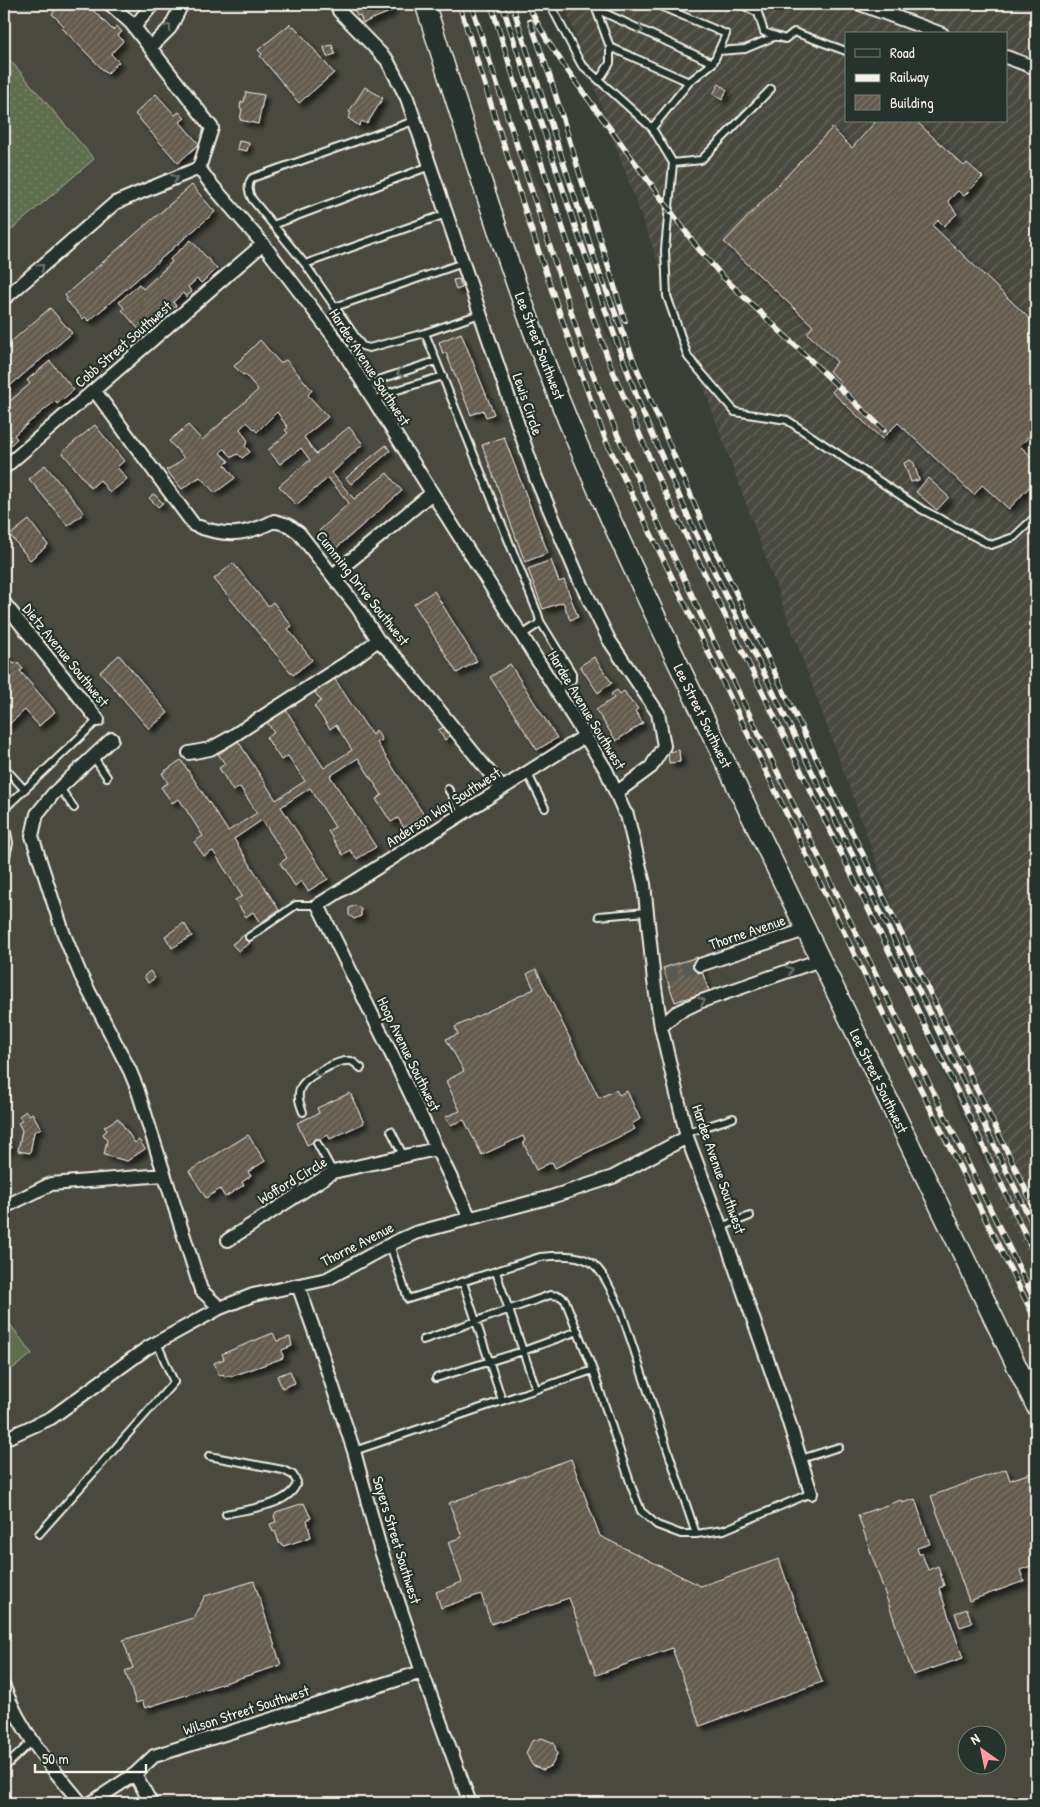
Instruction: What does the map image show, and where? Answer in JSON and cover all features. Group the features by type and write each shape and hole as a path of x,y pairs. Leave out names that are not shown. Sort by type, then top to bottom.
{"main road":[{"name":"Lee Street Southwest","path":"425,4 504,248 532,327 575,438 621,545 1036,1406"}],"street":[{"path":"4,299 115,203 199,168 212,128 134,27 110,4"},
{"path":"134,27 153,4"},
{"path":"150,48 170,28 182,4"},
{"path":"860,4 937,32"},
{"name":"Lewis Circle","path":"339,11 387,60 407,98 536,478 609,640 658,714 664,746 650,767 616,792"},
{"path":"1008,58 1036,68"},
{"name":"Hardee Avenue Southwest","path":"199,168 263,244 334,337 606,770 627,815 644,884 661,1027 687,1135 721,1227 811,1493"},
{"name":"Cobb Street Southwest","path":"4,468 263,244"},
{"name":"Cumming Drive Southwest","path":"94,390 194,525 210,532 226,534 244,533 261,528 274,521 288,525 299,532 357,607 378,640 400,662 502,788"},
{"path":"333,575 432,493"},
{"name":"Dietz Avenue Southwest","path":"4,603 98,720"},
{"path":"189,753 210,749 228,739 357,656 378,640"},
{"name":"Anderson Way Southwest","path":"318,905 585,736"},
{"path":"112,738 60,788 37,814 32,836 63,932 81,976 137,1088 201,1290 220,1308"},
{"name":"Hoop Avenue Southwest","path":"318,905 470,1218"},
{"name":"Thorne Avenue","path":"700,965 805,930"},
{"path":"661,1027 676,1013 699,1002 820,960"},
{"path":"654,980 666,976"},
{"name":"Thorne Avenue","path":"4,1439 51,1418 157,1343 220,1308 253,1295 327,1279 390,1245 415,1234 551,1197 613,1177 687,1135"},
{"name":"Wofford Circle","path":"228,1240 332,1172 436,1149"},
{"path":"4,1207 51,1184 164,1175"},
{"name":"Sayers Street Southwest","path":"298,1285 354,1451 380,1548 422,1672 470,1803"},
{"name":"Wilson Street Southwest","path":"91,1803 134,1774 154,1756 422,1672"},
{"path":"4,1687 14,1712 32,1742 81,1803"},
{"path":"134,1774 151,1803"}],"lane":[{"path":"550,4 582,64 652,128 673,163 665,250 667,296 688,357 735,412 787,420 921,509 990,544 1014,537 1036,516"},
{"path":"652,128 689,82 713,63 726,34 656,4"},
{"path":"741,4 758,13 764,32 785,40 794,32 845,51"},
{"path":"598,7 610,47 610,63 599,80"},
{"path":"598,7 713,63"},
{"path":"719,51 745,49 776,36"},
{"path":"610,47 689,82"},
{"path":"673,163 701,160 771,89"},
{"path":"414,121 252,178 248,183 249,192 252,199 305,264 362,346 369,348 425,333 480,314"},
{"path":"273,225 430,166"},
{"path":"305,264 446,214"},
{"path":"335,307 463,263"},
{"path":"425,333 540,621 572,673 572,680 556,691"},
{"path":"365,387 378,380 436,361"},
{"path":"374,401 391,392 443,376"},
{"path":"522,635 540,621"},
{"name":"Dietz Avenue Southwest","path":"4,808 98,720"},
{"path":"93,756 107,777"},
{"path":"4,767 24,789"},
{"path":"527,772 545,808"},
{"path":"60,788 74,808"},
{"path":"448,789 463,813"},
{"path":"4,817 9,843 4,865"},
{"path":"249,937 296,905 318,905"},
{"path":"599,916 647,912"},
{"path":"303,1112 298,1098 304,1080 330,1066 342,1062 352,1061 361,1068"},
{"path":"687,1135 733,1118"},
{"path":"390,1131 404,1157"},
{"path":"317,1143 332,1172"},
{"path":"721,1227 750,1216"},
{"path":"390,1245 408,1299 540,1257 560,1255 580,1257 594,1264 606,1280 620,1308 696,1534"},
{"path":"496,1272 536,1389"},
{"path":"463,1282 502,1400"},
{"path":"422,1340 550,1295 560,1296 565,1300 593,1370 641,1511 656,1525 681,1534 724,1530 811,1493"},
{"path":"436,1378 578,1332"},
{"path":"38,1534 174,1382 157,1343"},
{"path":"354,1451 593,1370"},
{"path":"801,1459 838,1447"},
{"path":"209,1456 283,1470 293,1476 296,1482 291,1494 280,1501 226,1514"},
{"path":"4,1768 32,1742"}],"shaded area":[{"path":"4,4 457,4 997,1193 1036,1273 1036,1803 4,1803"},
{"path":"564,4 1036,4 1036,1273 997,1193"}],"green space":[{"path":"4,53 94,159 4,236"},
{"path":"4,1316 32,1354 12,1369 4,1357"}],"building":[{"path":"87,4 113,30 117,26 122,32 118,35 123,41 111,54 119,62 107,74 62,28 64,26 52,14 58,5"},
{"path":"352,4 390,4 392,11 363,23 360,15 357,16"},
{"path":"290,24 294,26 334,73 299,103 260,56 262,54 258,50"},
{"path":"332,45 335,54 327,57 324,47"},
{"path":"719,84 727,90 722,100 713,94"},
{"path":"365,87 383,98 367,124 362,121 359,126 348,118 351,113 349,112"},
{"path":"246,92 264,95 258,124 240,120 241,102 244,102"},
{"path":"156,94 175,115 179,112 185,118 180,122 199,144 178,163 135,114"},
{"path":"875,122 917,122 964,166 967,163 983,177 964,196 958,191 948,201 957,214 944,226 938,220 933,226 1033,322 1036,319 1036,429 1020,446 1036,461 1036,480 1009,509 982,485 974,495 898,423 882,439 832,392 841,382 829,371 837,362 807,333 813,326 724,242 832,128 852,148"},
{"path":"239,141 249,143 247,151 237,149"},
{"path":"192,185 215,212 89,321 85,317 83,319 66,300 65,295"},
{"path":"191,240 217,269 201,283 197,279 188,287 192,292 186,297 183,293 173,302 176,306 170,311 166,307 157,315 159,317 142,333 122,310 124,308 119,302 139,284 143,289 172,262 170,259"},
{"path":"459,279 462,288 456,290 453,280"},
{"path":"50,308 72,333 4,391 4,348"},
{"path":"461,333 494,414 486,417 483,410 471,415 446,353 443,354 439,342"},
{"path":"260,340 280,363 286,360 312,390 308,395 328,417 304,437 316,454 349,427 363,444 332,473 354,499 387,473 402,491 334,550 319,531 349,503 328,478 296,505 279,486 310,460 301,448 280,464 268,450 288,433 285,430 288,428 277,412 257,432 247,422 240,429 248,441 245,446 250,452 242,458 238,454 232,457 224,449 220,453 229,461 225,465 235,478 215,493 200,477 182,489 166,470 184,458 169,441 188,425 202,440 258,390 245,374 243,375 234,366"},
{"path":"50,361 74,390 57,404 55,401 14,435 17,439 4,451 4,406 30,384 27,380"},
{"path":"95,425 124,461 117,467 127,479 110,493 100,480 91,488 62,452"},
{"path":"504,437 548,553 525,562 482,445"},
{"path":"386,445 390,451 351,484 346,478"},
{"path":"910,460 914,463 919,480 911,482 904,463"},
{"path":"45,465 84,513 68,526 29,479"},
{"path":"928,478 949,497 937,510 916,492"},
{"path":"154,494 163,503 158,507 149,498"},
{"path":"29,520 48,545 30,560 10,535"},
{"path":"551,560 559,582 564,580 578,617 570,620 563,602 543,609 528,569"},
{"path":"233,563 268,606 273,602 292,626 288,629 312,660 293,675 214,579"},
{"path":"434,591 477,661 457,673 414,604"},
{"path":"4,652 14,664 17,662 23,669 20,671 55,712 39,726 25,710 4,729"},
{"path":"119,655 168,713 149,729 100,672"},
{"path":"594,657 612,683 598,693 580,666"},
{"path":"510,664 557,738 537,750 490,677"},
{"path":"334,678 372,735 376,730 382,740 377,743 424,815 404,828 398,818 391,822 376,799 382,795 358,758 330,776 376,847 357,859 350,850 343,855 328,831 335,827 310,788 281,807 328,879 308,891 301,881 295,886 280,863 287,858 262,820 234,839 279,910 260,923 253,912 246,917 235,900 242,896 213,851 204,856 194,842 203,836 179,799 172,803 161,787 168,783 162,773 181,760 228,831 257,813 240,787 233,791 219,768 225,764 218,754 238,741 276,800 305,781 288,756 281,760 266,737 274,733 267,722 286,710 324,768 352,750 336,725 330,729 314,706 321,701 314,691"},
{"path":"617,690 620,694 624,691 633,702 638,709 635,711 643,723 616,741 596,710 614,698 611,694"},
{"path":"445,726 451,735 445,740 438,730"},
{"path":"679,750 680,762 669,763 668,752"},
{"path":"355,905 361,909 361,916 354,919 349,915 349,908"},
{"path":"184,923 192,936 172,948 165,936"},
{"path":"244,935 250,943 238,951 232,944"},
{"path":"697,957 709,991 675,1002 663,968"},
{"path":"536,969 599,1098 616,1090 619,1095 627,1091 640,1119 632,1124 635,1129 555,1168 552,1162 536,1170 523,1142 525,1141 523,1136 482,1155 464,1120 450,1125 445,1117 460,1111 446,1081 464,1071 446,1039 458,1034 455,1027 534,989 527,974"},
{"path":"150,971 155,978 148,983 144,976"},
{"path":"350,1093 364,1123 330,1139 328,1135 307,1145 297,1123 319,1113 317,1108"},
{"path":"26,1111 29,1115 32,1113 41,1128 34,1132 30,1153 18,1151 22,1130 18,1123 22,1121 19,1116"},
{"path":"118,1118 135,1143 139,1140 145,1149 127,1161 104,1155 107,1140 103,1134 107,1130 104,1127"},
{"path":"4,1134 12,1147 5,1151 4,1155"},
{"path":"248,1135 265,1161 248,1172 251,1176 242,1182 244,1185 225,1197 220,1189 206,1198 189,1171"},
{"path":"273,1333 277,1341 290,1337 292,1346 282,1350 283,1358 230,1377 229,1375 225,1377 223,1374 219,1375 214,1363 224,1359 222,1354"},
{"path":"290,1371 295,1383 282,1388 277,1376"},
{"path":"571,1459 600,1536 701,1586 779,1559 822,1682 700,1726 672,1648 596,1675 569,1598 491,1624 481,1594 441,1608 436,1592 462,1582 448,1542 462,1537 449,1503"},
{"path":"1006,1469 1010,1480 1031,1473 1036,1488 1036,1564 1020,1570 1024,1581 969,1601 931,1496"},
{"path":"915,1499 930,1544 917,1548 919,1554 922,1554 928,1570 938,1566 944,1586 939,1588 963,1658 913,1675 858,1515 901,1500 902,1503"},
{"path":"304,1503 311,1518 307,1520 311,1537 284,1546 279,1543 275,1531 273,1532 270,1524 276,1522 274,1516 276,1512"},
{"path":"254,1581 281,1665 145,1708 142,1701 136,1703 125,1671 133,1668 123,1640 193,1618 205,1596"},
{"path":"967,1609 972,1623 960,1627 955,1613"},
{"path":"542,1738 554,1743 557,1754 552,1765 543,1770 532,1765 526,1753 532,1741"}],"tunnel":[{"path":"666,976 700,965"}],"railway":[{"path":"459,4 548,279 607,443 883,1013 1036,1321"},
{"path":"471,4 585,355 618,436 701,615 1036,1303"},
{"path":"491,4 586,298 610,364 658,478 962,1101 1036,1257"},
{"path":"502,4 575,226 642,411 695,532 1036,1231"},
{"path":"512,4 598,269 635,364 706,531 1036,1211"},
{"path":"527,4 547,40 570,74 697,247 722,276 884,430"},
{"path":"530,21 550,77 625,321"}]}
